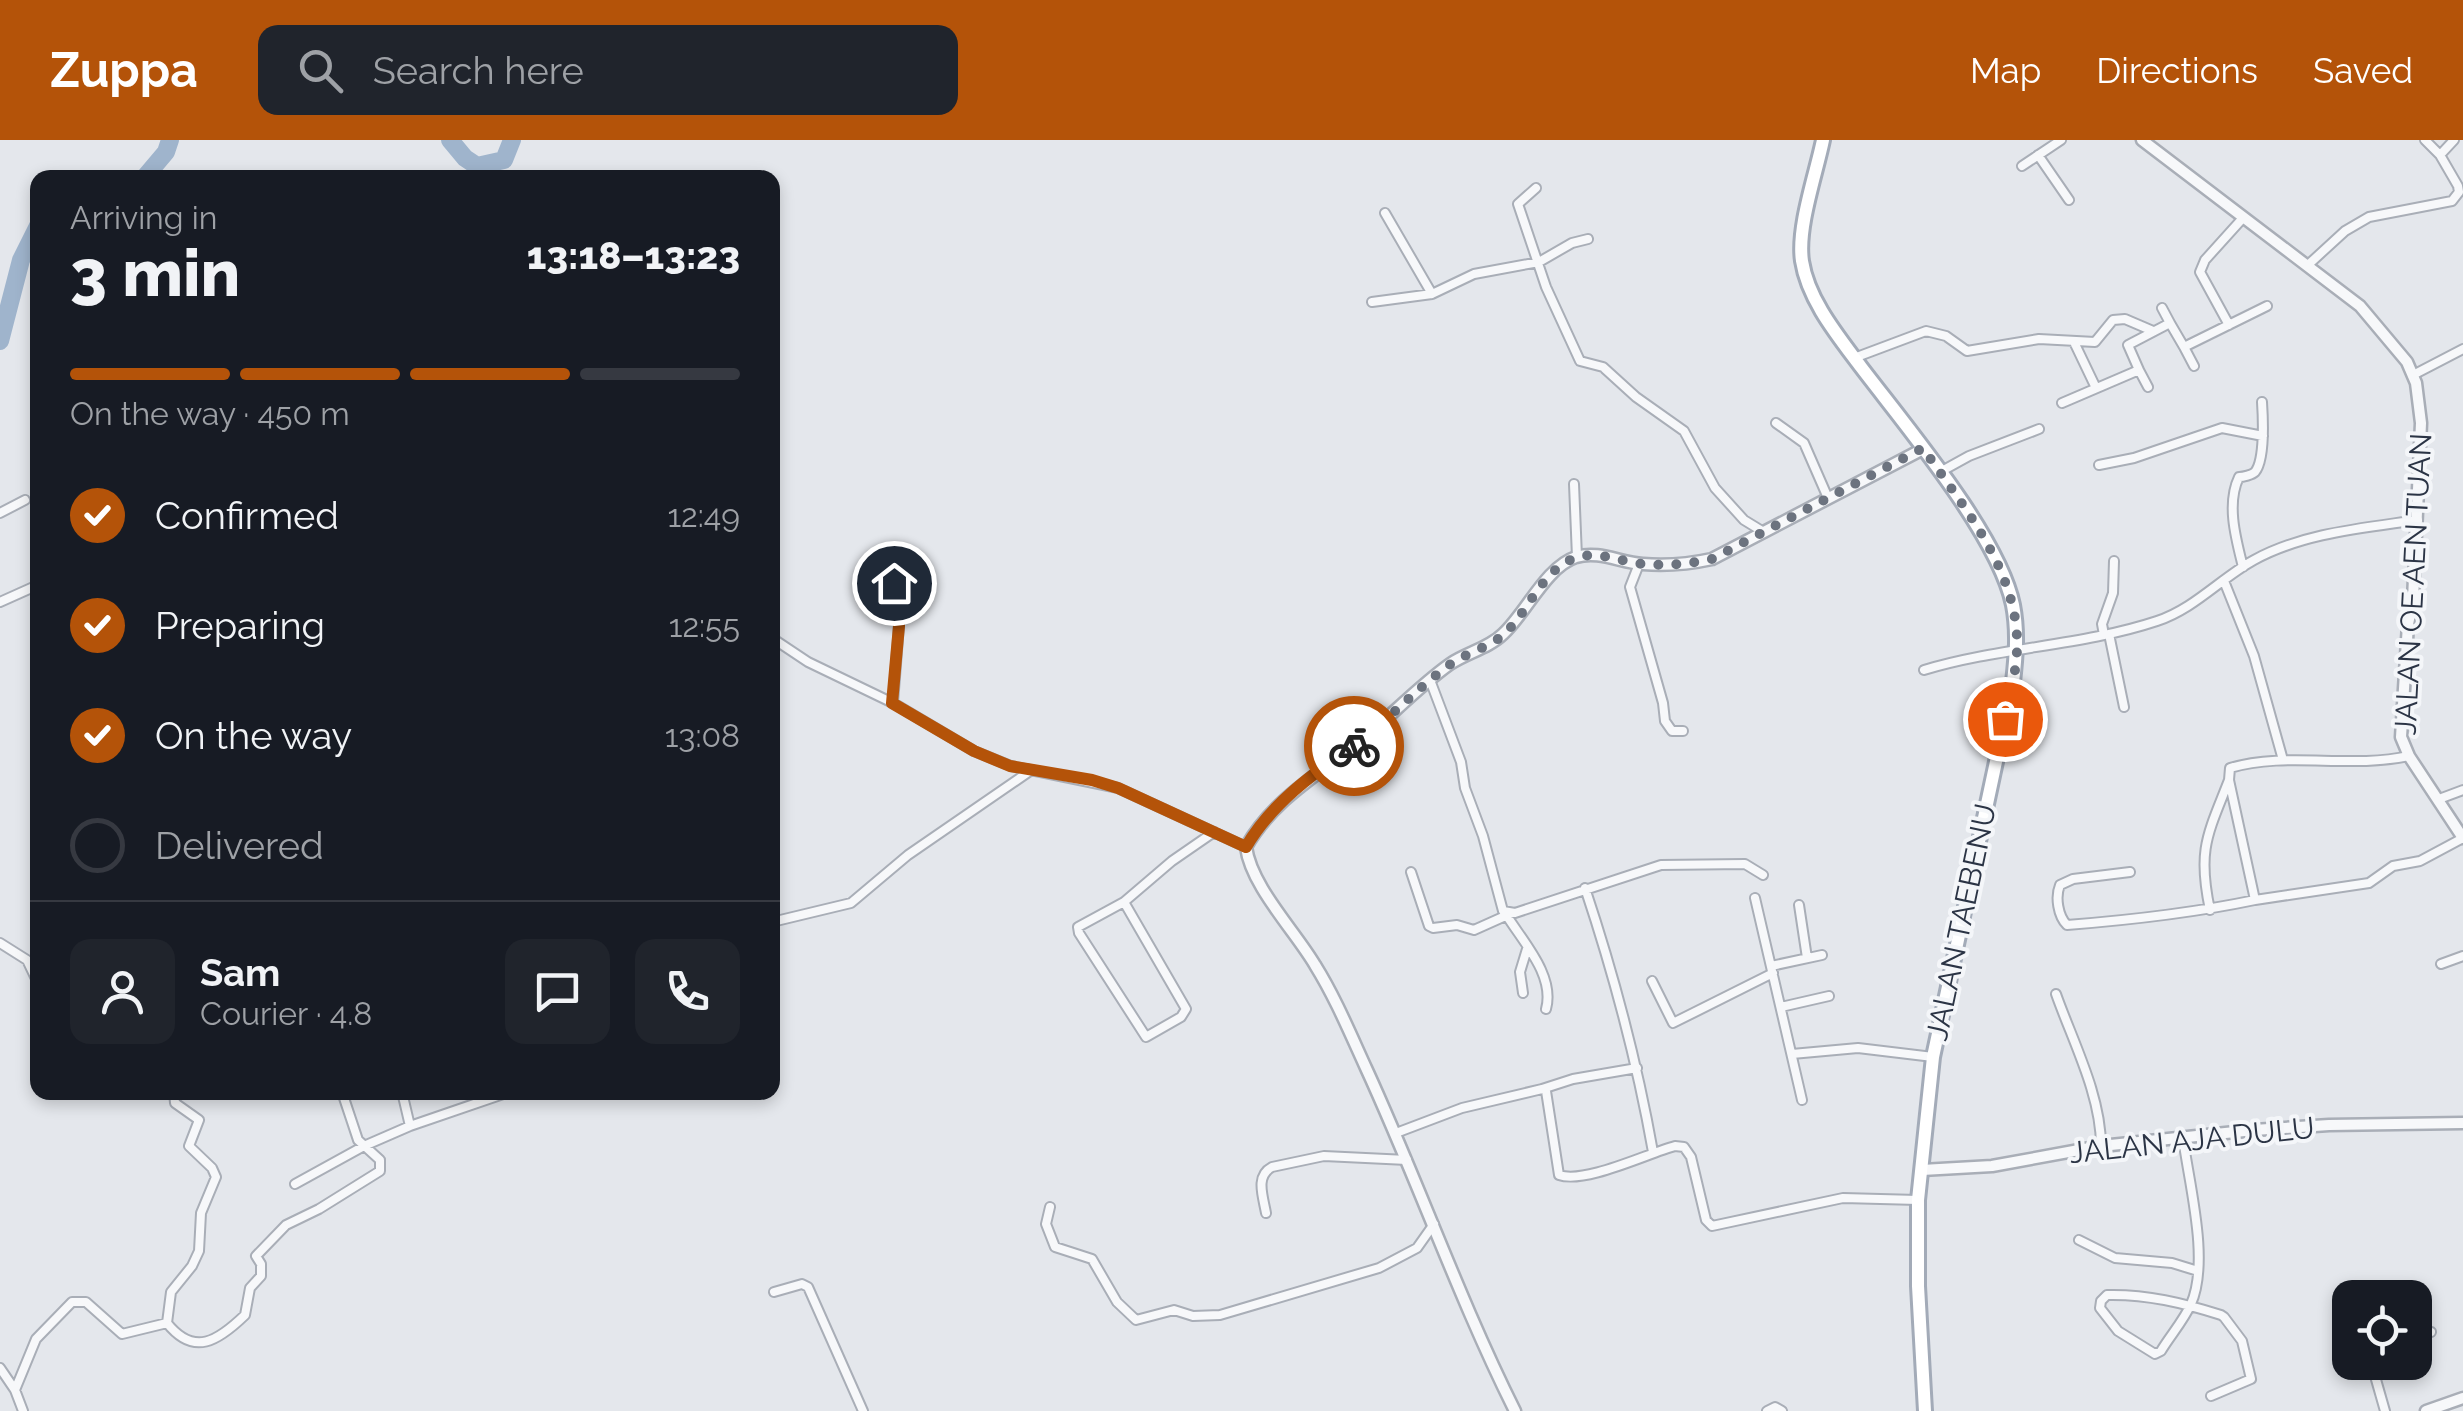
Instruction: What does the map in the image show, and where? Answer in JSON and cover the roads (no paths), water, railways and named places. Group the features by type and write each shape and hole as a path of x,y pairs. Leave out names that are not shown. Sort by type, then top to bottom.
{"main road":[{"name":"JALAN TAEBENU","path":"1823,140 1801,254 1816,299 1976,526 2009,590 2017,648 1933,1056 1918,1200 1918,1286 1926,1411"}],"street":[{"path":"2022,166 2061,140"},
{"name":"JALAN OE AEN TUAN","path":"2142,140 2360,306 2414,375 2421,423 2418,520 2401,738 2463,838"},
{"path":"2309,264 2345,230 2369,217 2452,201 2459,192 2458,186 2440,155 2425,140"},
{"path":"2440,155 2454,140"},
{"path":"2038,155 2069,200"},
{"path":"1536,188 1518,204 1546,287 1580,361 1603,366 1636,397 1684,431 1715,488 1744,520 1762,532"},
{"path":"1385,213 1432,294"},
{"path":"2228,325 2200,272 2205,260 2242,219"},
{"path":"1372,302 1432,294 1474,274 1539,262 1572,242 1588,239"},
{"path":"2184,347 2268,306"},
{"path":"2162,308 2194,366"},
{"path":"1854,358 1926,331 1946,336 1967,352 2039,339 2099,340 2113,320 2125,319 2153,331"},
{"path":"2148,387 2128,346 2170,323"},
{"path":"2074,342 2096,388"},
{"path":"2414,375 2463,349"},
{"path":"2062,403 2140,370"},
{"path":"2243,567 2234,531 2235,486 2239,478 2255,473 2263,436 2262,402"},
{"path":"1776,423 1804,444 1828,498"},
{"path":"1940,472 2039,428"},
{"path":"2099,465 2134,458 2222,428 2263,436"},
{"path":"1246,847 1267,818 1303,782 1358,743 1452,662 1502,636 1544,582 1577,557 1624,559 1639,564 1687,564 1712,559 1923,448"},
{"path":"1574,484 1577,557"},
{"path":"0,513 26,500"},
{"path":"1924,670 1966,657 2106,634 2164,619 2270,553 2348,529 2418,520"},
{"path":"2114,561 2113,593 2102,624 2124,708"},
{"path":"890,562 899,626 892,703"},
{"path":"1639,564 1630,587 1665,721 1672,731 1684,730"},
{"path":"2224,581 2254,656 2283,760"},
{"path":"0,602 30,588"},
{"path":"780,643 824,671 892,703 974,751 1030,771 1104,784 1246,847 1258,880 1317,967 1396,1132 1478,1338 1514,1411"},
{"path":"1430,680 1461,762 1500,905 1510,915 1548,986 1546,1009"},
{"path":"2255,900 2230,780 2229,772 2235,766 2283,760 2346,764 2409,756"},
{"path":"780,921 828,912 850,903 908,855 1030,771"},
{"path":"2210,910 2203,883 2206,840 2213,814 2230,780"},
{"path":"2439,799 2463,790"},
{"path":"1124,902 1186,1009 1181,1016 1146,1036 1078,930 1084,922 1124,902 1214,832"},
{"path":"2130,872 2073,879 2060,885 2057,892 2063,920 2067,924 2101,922 2210,910 2370,883 2394,866 2420,862 2463,838"},
{"path":"1411,872 1429,926 1457,925 1474,930 1649,867 1674,863 1745,864 1763,875"},
{"path":"1586,888 1610,961 1653,1152"},
{"path":"1755,898 1802,1100"},
{"path":"1799,905 1807,958"},
{"path":"0,943 27,960 30,966"},
{"path":"1523,994 1520,972 1527,949"},
{"path":"1652,980 1674,1023 1772,970 1822,955"},
{"path":"2441,964 2463,956"},
{"path":"2056,994 2091,1092 2101,1146"},
{"path":"1780,1007 1829,996"},
{"path":"1792,1054 1858,1048 1933,1056"},
{"path":"1396,1132 1462,1108 1573,1079 1636,1068"},
{"path":"1542,1089 1550,1104 1559,1175 1570,1178 1592,1173 1680,1146 1688,1150 1706,1220 1712,1226 1843,1198 1918,1200"},
{"path":"176,1100 178,1106 200,1120 189,1146 216,1177 200,1213 199,1251 171,1292 167,1323 180,1339 202,1342 221,1335 242,1318 250,1288 260,1276 256,1256 271,1238 286,1225 320,1209 380,1171 380,1160 354,1132 344,1100"},
{"path":"404,1100 410,1126"},
{"path":"294,1184 364,1146 486,1100"},
{"name":"JALAN AJA DULU","path":"1922,1170 1992,1166 2101,1146 2329,1125 2463,1123"},
{"path":"2184,1138 2198,1271 2190,1305 2161,1351 2155,1354 2118,1332 2100,1308 2107,1295 2168,1299 2190,1305 2221,1315 2232,1324 2249,1363 2250,1379 2211,1396"},
{"path":"1266,1213 1261,1180 1272,1167 1324,1156 1407,1160"},
{"path":"1050,1207 1046,1224 1055,1247 1092,1260 1117,1302 1136,1320 1174,1310 1193,1316 1220,1314 1379,1268 1409,1254 1434,1224"},
{"path":"2079,1240 2116,1258 2172,1263 2198,1271"},
{"path":"774,1292 802,1284 808,1287 863,1411"},
{"path":"15,1390 36,1339 72,1302 86,1302 122,1334 167,1323"},
{"path":"0,1368 23,1411"},
{"path":"2376,1380 2384,1411"},
{"path":"2426,1411 2463,1398"},
{"path":"1767,1411 1775,1406 1782,1411"}],"waterway":[{"path":"151,170 166,152 170,140"},
{"path":"450,140 477,166 504,160 512,140"},
{"path":"0,341 21,260 30,242"}]}
